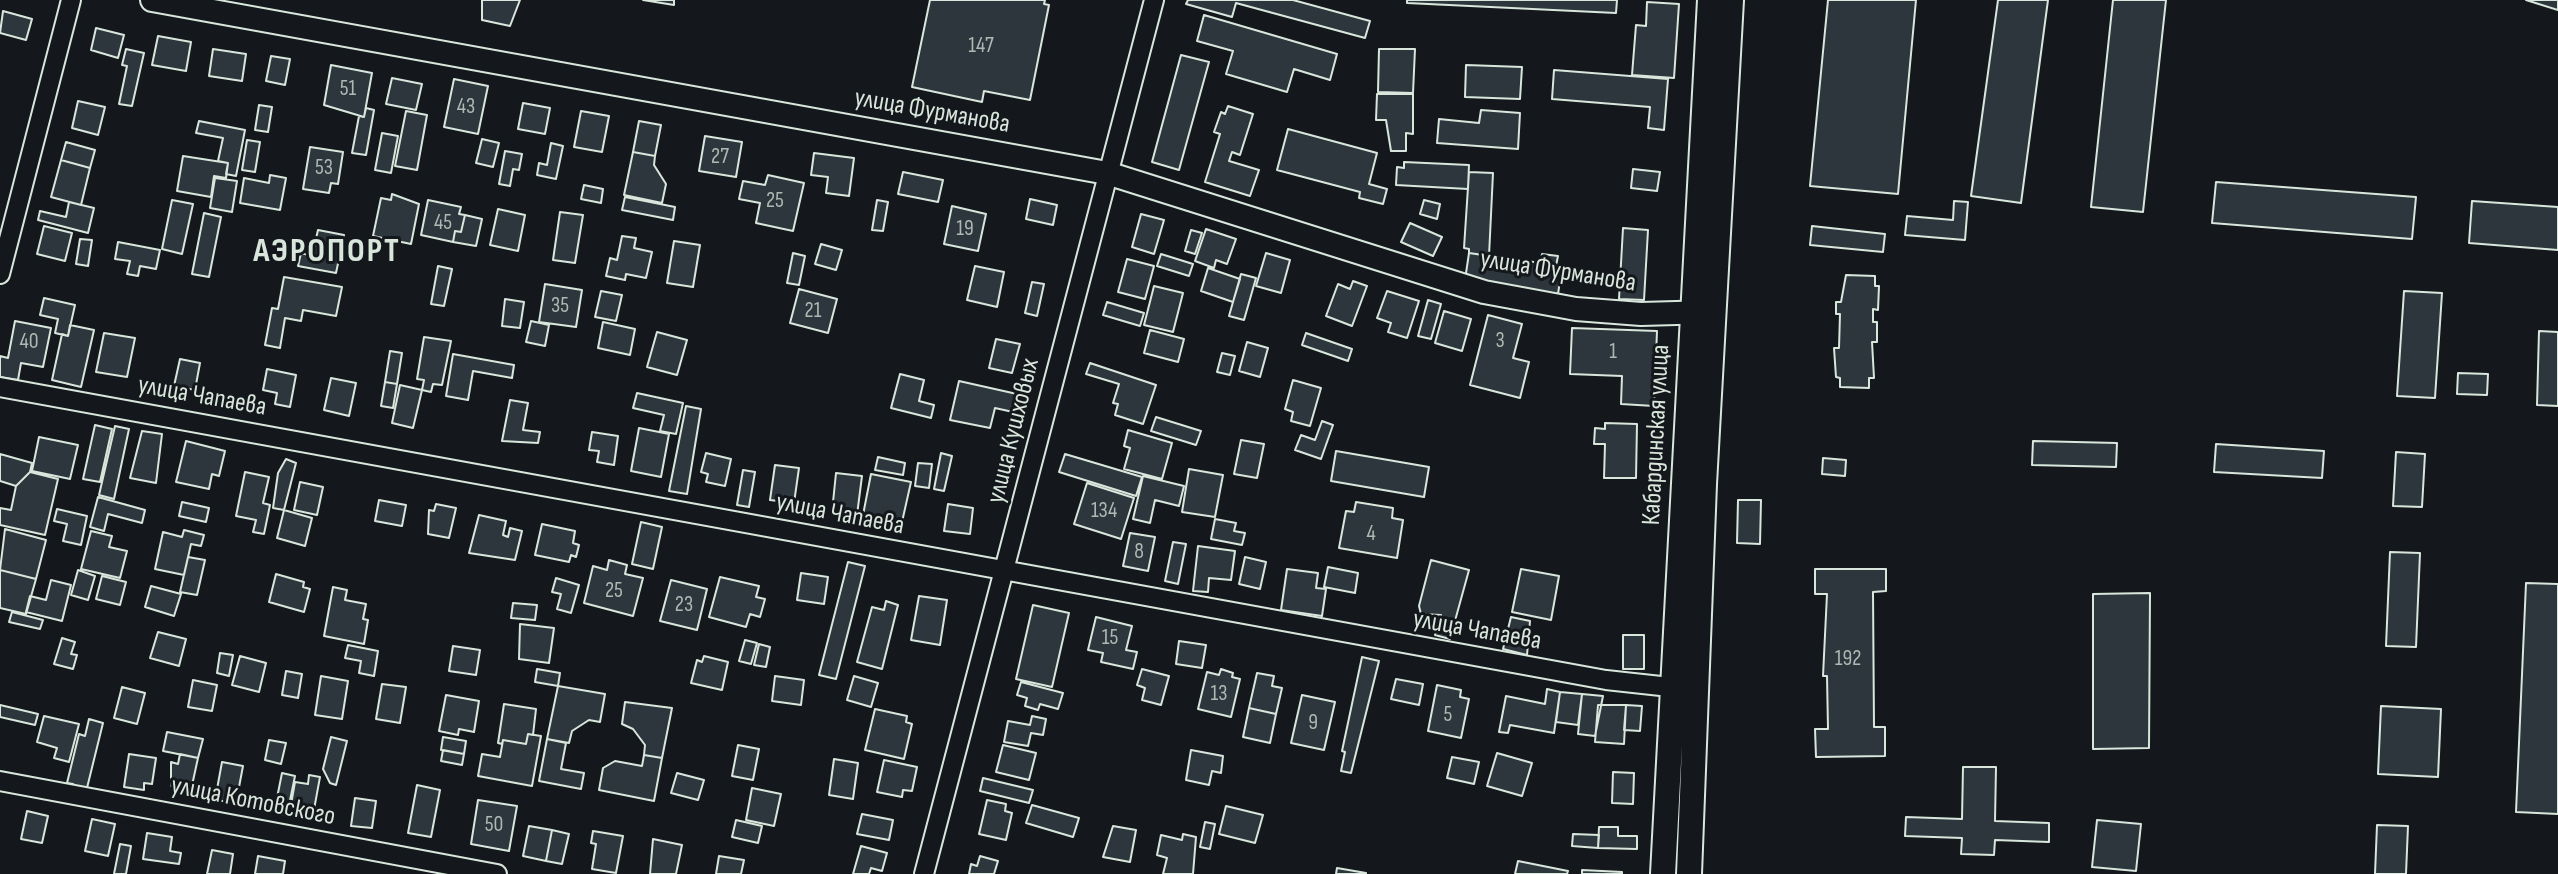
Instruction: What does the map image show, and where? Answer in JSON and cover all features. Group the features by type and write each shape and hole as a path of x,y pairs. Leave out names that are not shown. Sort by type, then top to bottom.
{"main road":[{"name":"Кабардинская улица","path":"1689,874 1710,0"},
{"name":"Кабардинская улица","path":"1663,874 1670,687 1731,0"}],"street":[{"path":"0,274 71,0"},
{"name":"улица Фурманова","path":"152,0 1107,173 1484,292 1576,309 1641,314 1702,312"},
{"name":"улица Кушховых","path":"924,874 1154,0"},
{"name":"улица Чапаева","path":"0,387 1004,573 1606,680 1670,687"},
{"name":"улица Котовского","path":"0,781 497,874"}],"building":[{"path":"482,0 520,0 510,26 482,20"},
{"path":"643,0 674,0 674,5"},
{"path":"930,0 1045,0 1044,4 1049,5 1030,100 984,91 982,102 912,87"},
{"path":"1188,0 1293,0 1370,21 1365,38 1236,3 1232,17 1186,4"},
{"path":"1407,0 1617,0 1616,13 1407,3"},
{"path":"1828,0 1916,0 1898,194 1810,186"},
{"path":"1998,0 2048,0 2021,203 1971,196"},
{"path":"2113,0 2166,0 2143,212 2091,207"},
{"path":"2526,0 2558,0 2558,10"},
{"path":"1647,2 1679,4 1674,78 1632,75 1636,25 1646,26"},
{"path":"3,11 32,19 26,40 0,33"},
{"path":"1204,15 1337,54 1330,80 1294,69 1287,92 1226,74 1233,51 1197,41"},
{"path":"96,28 124,35 118,58 91,50"},
{"path":"158,36 191,42 186,71 152,65"},
{"path":"126,49 144,53 132,106 119,104 127,66 122,65"},
{"path":"213,49 246,54 242,81 209,76"},
{"path":"1379,49 1415,49 1413,93 1378,92"},
{"path":"1181,55 1209,62 1179,170 1152,162"},
{"path":"271,56 290,59 285,85 266,81"},
{"path":"331,65 372,73 364,117 324,105"},
{"path":"1466,65 1522,67 1520,99 1465,97"},
{"path":"1554,70 1668,79 1664,130 1648,128 1650,107 1552,99"},
{"path":"392,78 422,84 416,110 386,104"},
{"path":"454,79 488,86 478,134 444,127"},
{"path":"1377,94 1413,94 1413,134 1406,133 1406,151 1391,151 1386,120 1376,120"},
{"path":"78,101 105,107 98,135 72,128"},
{"path":"523,103 550,108 545,134 518,129"},
{"path":"259,105 272,107 268,132 255,130"},
{"path":"1228,106 1253,114 1240,155 1232,152 1229,161 1259,170 1250,196 1205,182 1220,134 1214,132 1221,112 1225,114"},
{"path":"366,108 374,110 366,155 352,153 359,116 364,117"},
{"path":"1481,110 1520,113 1518,149 1437,143 1439,119 1479,123"},
{"path":"406,111 427,115 417,170 395,166"},
{"path":"581,111 609,116 602,152 574,147"},
{"path":"199,121 245,130 236,176 226,174 228,163 218,161 223,138 196,133"},
{"path":"639,121 661,125 655,156 633,152"},
{"path":"1288,129 1377,153 1369,184 1387,189 1383,204 1359,198 1360,192 1277,170"},
{"path":"382,133 398,136 391,173 375,170"},
{"path":"705,136 742,142 736,177 699,171"},
{"path":"482,139 499,143 493,167 476,163"},
{"path":"247,140 260,142 255,172 242,170"},
{"path":"66,142 95,150 90,168 61,160"},
{"path":"551,143 563,146 556,179 537,175 539,163 547,165"},
{"path":"310,147 343,152 338,184 331,183 329,193 303,189"},
{"path":"505,151 522,154 519,170 513,169 510,186 499,184"},
{"path":"633,152 655,156 654,165 666,184 662,203 624,195"},
{"path":"814,153 854,158 849,196 826,193 828,177 811,175"},
{"path":"183,156 228,163 226,178 214,176 211,197 177,191"},
{"path":"61,160 90,168 81,205 51,197"},
{"path":"1404,162 1469,165 1468,189 1396,185 1397,167 1404,168"},
{"path":"1633,169 1660,172 1657,191 1631,188"},
{"path":"903,172 943,180 938,202 898,194"},
{"path":"1469,172 1493,173 1489,256 1469,253 1469,249 1464,248"},
{"path":"270,175 286,178 280,210 240,203 244,178 269,183"},
{"path":"768,175 804,183 793,231 756,223 760,203 739,199 743,181 765,185"},
{"path":"215,178 237,181 232,212 210,208"},
{"path":"2216,182 2416,197 2412,239 2212,223"},
{"path":"584,185 603,189 601,203 581,199"},
{"path":"392,194 419,204 411,244 373,236 381,198 391,200"},
{"path":"625,197 675,207 673,220 622,210"},
{"path":"1030,199 1057,205 1053,225 1026,219"},
{"path":"172,200 193,204 182,254 162,249"},
{"path":"428,200 461,207 459,214 465,215 461,232 455,231 453,242 421,235"},
{"path":"877,200 888,202 883,231 872,230"},
{"path":"1424,200 1440,204 1437,219 1420,214"},
{"path":"1954,201 1968,202 1965,240 1905,235 1907,216 1953,220"},
{"path":"2472,201 2558,207 2558,250 2469,243"},
{"path":"69,202 94,208 88,233 38,220 40,211 66,217"},
{"path":"952,206 986,214 978,251 944,244"},
{"path":"498,209 525,215 518,251 490,245"},
{"path":"560,212 583,215 575,263 553,260"},
{"path":"204,213 221,217 209,277 192,274"},
{"path":"1141,214 1164,220 1154,254 1132,247"},
{"path":"465,215 482,219 476,246 453,242 455,231 461,232"},
{"path":"1410,223 1442,237 1433,256 1401,242"},
{"path":"44,226 72,233 65,261 37,254"},
{"path":"1812,226 1885,234 1883,252 1810,245"},
{"path":"1623,228 1648,230 1644,300 1619,299"},
{"path":"1206,229 1236,239 1227,264 1216,260 1214,268 1195,261"},
{"path":"318,230 344,235 336,273 298,266 301,253 312,256"},
{"path":"1191,230 1202,233 1195,254 1185,251"},
{"path":"622,236 636,238 634,248 652,252 646,278 626,274 625,280 606,276 610,258 617,260"},
{"path":"80,239 92,240 88,266 76,264"},
{"path":"674,241 700,245 693,287 667,283"},
{"path":"118,242 160,250 156,269 140,266 138,276 127,274 130,261 115,259"},
{"path":"821,244 842,250 836,270 815,264"},
{"path":"793,253 805,256 799,285 787,283"},
{"path":"1266,253 1290,260 1281,293 1256,286"},
{"path":"1469,253 1541,263 1542,254 1558,256 1556,266 1562,267 1558,294 1465,280"},
{"path":"1161,254 1193,264 1189,276 1157,266"},
{"path":"1127,259 1154,266 1145,299 1118,292"},
{"path":"438,266 452,269 444,306 431,304"},
{"path":"975,266 1004,272 997,307 967,300"},
{"path":"1208,268 1240,279 1233,302 1201,291"},
{"path":"1241,274 1256,278 1244,320 1229,316"},
{"path":"1846,275 1875,276 1875,286 1879,286 1878,310 1873,309 1873,322 1877,322 1877,342 1872,342 1874,378 1869,378 1869,388 1840,387 1840,378 1836,377 1834,348 1839,348 1840,314 1836,314 1836,302 1841,302"},
{"path":"284,277 342,287 336,316 303,310 301,321 285,318 280,348 265,345 272,308 278,309"},
{"path":"1353,281 1367,286 1352,326 1326,316 1338,284 1350,289"},
{"path":"1032,282 1044,284 1037,316 1025,313"},
{"path":"545,284 582,290 576,327 539,322"},
{"path":"1154,286 1183,293 1173,332 1144,325"},
{"path":"799,289 837,299 828,333 790,323"},
{"path":"601,291 622,295 616,321 595,317"},
{"path":"1387,291 1419,301 1407,338 1388,332 1391,323 1377,318"},
{"path":"2404,291 2442,293 2435,398 2397,396"},
{"path":"44,298 75,305 68,336 55,333 58,319 40,315"},
{"path":"505,299 524,302 520,328 502,326"},
{"path":"1428,300 1441,304 1431,339 1418,336"},
{"path":"1107,302 1144,313 1140,326 1103,315"},
{"path":"1444,311 1471,319 1462,351 1435,343"},
{"path":"1488,315 1522,324 1513,358 1529,362 1520,398 1470,385"},
{"path":"15,321 51,328 43,367 21,363 18,380 0,377 0,356 8,358"},
{"path":"531,321 549,325 545,346 526,342"},
{"path":"603,322 635,329 630,355 598,348"},
{"path":"70,325 94,330 81,387 52,380 62,334 68,336"},
{"path":"1572,328 1657,331 1654,406 1621,404 1622,376 1570,374"},
{"path":"1150,330 1184,339 1178,362 1144,353"},
{"path":"2539,331 2558,332 2558,406 2537,405"},
{"path":"657,332 687,340 677,375 647,367"},
{"path":"104,333 135,338 127,377 96,372"},
{"path":"1306,333 1352,349 1348,361 1302,345"},
{"path":"424,337 451,341 442,385 433,384 431,392 422,390 424,380 417,379"},
{"path":"996,339 1020,344 1012,373 989,368"},
{"path":"1247,342 1268,348 1260,377 1239,371"},
{"path":"390,351 402,353 397,384 385,382"},
{"path":"1222,353 1235,356 1230,375 1217,372"},
{"path":"453,354 514,365 512,378 473,371 468,400 446,396"},
{"path":"180,359 200,363 195,390 174,386"},
{"path":"1090,363 1156,385 1143,424 1115,415 1118,404 1113,403 1119,384 1086,374"},
{"path":"267,369 296,375 290,407 275,404 277,393 263,390"},
{"path":"2458,373 2488,374 2487,395 2457,394"},
{"path":"900,374 924,380 919,401 934,405 931,418 891,408"},
{"path":"331,378 356,383 349,416 324,410"},
{"path":"1293,380 1321,388 1310,426 1291,421 1293,412 1285,409"},
{"path":"959,381 1017,394 1013,412 995,408 990,428 950,420"},
{"path":"385,382 397,384 393,408 381,406"},
{"path":"400,385 422,390 413,428 392,423"},
{"path":"637,393 683,403 676,434 660,431 664,415 633,408"},
{"path":"510,400 528,403 523,430 540,432 538,443 502,441"},
{"path":"686,406 701,409 687,494 669,491"},
{"path":"1156,417 1201,431 1196,445 1151,431"},
{"path":"1322,421 1333,425 1321,459 1295,450 1301,435 1315,440"},
{"path":"1605,423 1637,424 1636,478 1604,478 1605,444 1594,444 1595,428 1605,429"},
{"path":"95,425 112,429 100,482 83,479"},
{"path":"115,426 129,429 114,499 99,495"},
{"path":"639,428 669,434 661,477 631,471"},
{"path":"1128,430 1172,443 1162,479 1124,469 1130,448 1124,446"},
{"path":"142,431 162,434 156,483 130,478"},
{"path":"592,432 618,436 614,465 597,462 599,451 589,450"},
{"path":"39,437 78,445 70,479 32,471"},
{"path":"1241,440 1264,444 1257,478 1234,474"},
{"path":"186,441 225,451 219,476 212,474 209,489 176,482"},
{"path":"2033,441 2117,443 2116,467 2032,465"},
{"path":"2216,444 2324,451 2322,478 2214,472"},
{"path":"1336,451 1429,467 1424,497 1331,481"},
{"path":"2396,452 2425,454 2422,507 2393,506"},
{"path":"706,453 731,459 725,486 706,482 708,474 701,472"},
{"path":"941,453 952,456 944,491 934,489"},
{"path":"0,454 32,463 30,472 16,486 0,481"},
{"path":"1065,454 1142,477 1136,496 1059,472"},
{"path":"878,457 905,463 903,475 875,470"},
{"path":"1823,458 1846,460 1845,476 1822,474"},
{"path":"286,459 296,463 284,510 273,508 278,473"},
{"path":"918,463 932,464 929,488 915,486"},
{"path":"775,465 799,468 794,503 770,500"},
{"path":"1189,469 1223,475 1215,517 1182,512"},
{"path":"743,470 755,472 749,507 737,505"},
{"path":"30,472 58,479 45,535 0,525 0,508 11,510 16,486"},
{"path":"245,472 269,477 263,503 270,505 264,534 253,532 256,520 236,516"},
{"path":"836,473 862,476 857,515 832,512"},
{"path":"871,474 911,482 902,522 863,515"},
{"path":"1143,476 1184,486 1179,506 1155,500 1150,523 1133,519"},
{"path":"300,482 323,487 317,515 294,510"},
{"path":"1087,483 1134,498 1121,539 1074,524"},
{"path":"98,497 145,510 142,523 108,514 104,531 90,527"},
{"path":"379,500 406,505 402,526 375,521"},
{"path":"1738,500 1761,500 1760,544 1737,543"},
{"path":"182,502 209,508 206,522 179,516"},
{"path":"1356,502 1393,508 1392,518 1403,520 1397,558 1339,548 1346,511 1354,512"},
{"path":"436,504 456,508 449,538 428,534 429,510 434,511"},
{"path":"948,504 973,508 970,534 944,531"},
{"path":"57,509 87,516 81,545 63,541 67,524 54,521"},
{"path":"284,510 312,518 305,546 277,538"},
{"path":"479,515 506,521 503,535 508,537 510,528 522,531 515,560 469,553"},
{"path":"1215,519 1236,523 1234,531 1245,533 1242,545 1211,539"},
{"path":"641,522 662,527 653,569 632,564"},
{"path":"542,524 575,531 573,543 579,545 576,557 571,555 569,562 535,555"},
{"path":"5,529 46,540 36,579 0,570"},
{"path":"184,530 204,535 201,546 191,544 184,575 155,569 163,532 182,537"},
{"path":"91,531 112,536 109,547 127,551 120,578 81,569"},
{"path":"1130,533 1155,537 1148,571 1123,566"},
{"path":"1173,542 1186,544 1178,584 1165,581"},
{"path":"1198,546 1235,551 1231,580 1209,578 1208,592 1193,591"},
{"path":"2390,552 2420,553 2416,647 2386,646"},
{"path":"188,557 205,560 197,595 180,592"},
{"path":"1245,557 1266,562 1260,589 1239,584"},
{"path":"609,560 627,565 625,574 643,578 633,616 584,603 593,566 607,570"},
{"path":"1431,560 1469,570 1450,639 1435,635 1441,615 1421,614 1419,606"},
{"path":"848,562 865,566 836,679 819,675"},
{"path":"1328,567 1358,573 1355,593 1324,587"},
{"path":"1287,569 1318,573 1316,588 1326,589 1322,616 1281,610"},
{"path":"1521,569 1559,576 1551,620 1512,612"},
{"path":"1815,569 1886,569 1886,591 1873,592 1874,727 1885,727 1885,756 1816,757 1815,729 1828,729 1827,676 1823,676 1827,594 1815,594"},
{"path":"0,570 36,579 26,614 0,608"},
{"path":"78,570 95,576 88,600 71,595"},
{"path":"801,573 828,577 824,604 797,600"},
{"path":"276,574 304,582 303,587 310,589 304,612 269,602"},
{"path":"102,576 126,582 120,605 96,599"},
{"path":"720,577 759,586 756,597 765,599 760,617 750,614 746,627 709,617"},
{"path":"556,578 579,585 571,613 557,609 561,594 552,592"},
{"path":"51,580 71,585 62,621 26,612 30,596 46,600"},
{"path":"671,580 707,589 697,630 660,621"},
{"path":"2526,583 2558,584 2558,814 2516,812"},
{"path":"151,586 181,594 174,616 145,607"},
{"path":"333,587 347,590 345,600 366,604 363,619 368,620 364,644 324,636"},
{"path":"2150,593 2149,748 2093,749 2093,594"},
{"path":"919,596 947,600 940,645 911,640"},
{"path":"886,601 898,605 882,669 857,662 872,607 884,610"},
{"path":"513,603 537,605 535,620 511,618"},
{"path":"1033,605 1069,613 1052,687 1016,679"},
{"path":"12,612 43,620 40,629 9,622"},
{"path":"1096,617 1132,626 1126,650 1137,652 1133,669 1101,662 1103,653 1088,650"},
{"path":"1511,617 1530,621 1527,655 1503,649"},
{"path":"520,624 554,628 549,663 519,659"},
{"path":"158,632 186,639 179,666 150,658"},
{"path":"1623,635 1644,635 1644,669 1623,669"},
{"path":"62,638 75,642 71,654 77,655 73,669 54,664"},
{"path":"745,640 757,643 751,664 739,661"},
{"path":"1179,641 1206,645 1202,668 1176,664"},
{"path":"759,644 770,647 766,667 754,665"},
{"path":"348,645 378,651 374,676 359,673 361,661 345,658"},
{"path":"453,646 480,650 476,675 449,671"},
{"path":"220,653 233,655 229,676 217,673"},
{"path":"240,656 266,663 259,692 232,685"},
{"path":"704,656 728,662 722,690 691,683 697,660 702,662"},
{"path":"1362,657 1379,661 1351,773 1341,771 1345,752 1342,751"},
{"path":"537,669 560,673 558,686 535,682"},
{"path":"1142,669 1169,676 1161,705 1142,700 1145,688 1137,685"},
{"path":"1221,669 1240,679 1231,717 1198,709 1207,672 1219,675"},
{"path":"286,671 302,674 298,698 282,695"},
{"path":"1257,673 1274,676 1272,686 1282,688 1276,714 1249,708"},
{"path":"321,676 348,681 342,719 315,715"},
{"path":"775,676 804,680 801,705 772,701"},
{"path":"854,676 878,683 871,707 847,700"},
{"path":"1396,679 1423,684 1419,705 1391,699"},
{"path":"193,680 217,685 212,711 188,707"},
{"path":"1021,682 1063,693 1058,709 1040,704 1038,710 1025,706 1027,698 1017,695"},
{"path":"382,684 406,687 400,723 376,719"},
{"path":"1437,685 1461,690 1460,697 1469,699 1461,738 1428,731"},
{"path":"558,686 605,694 600,722 589,720 572,731 569,743 547,739"},
{"path":"122,687 145,693 137,724 114,718"},
{"path":"1547,689 1560,692 1554,733 1510,725 1508,733 1499,732 1506,696 1545,704"},
{"path":"1560,692 1582,694 1578,725 1556,722"},
{"path":"1582,694 1603,696 1595,736 1578,734"},
{"path":"446,695 479,701 474,732 459,729 458,735 439,731"},
{"path":"1302,695 1335,702 1324,750 1291,743"},
{"path":"625,702 672,708 662,758 644,755 645,745 633,729 622,724"},
{"path":"504,704 536,709 533,735 528,734 526,744 503,740 502,744 498,743"},
{"path":"0,705 38,714 35,725 0,717"},
{"path":"1598,705 1626,705 1624,744 1595,742"},
{"path":"1626,705 1642,706 1640,731 1624,730"},
{"path":"2381,706 2441,709 2438,777 2378,774"},
{"path":"1249,708 1276,714 1270,743 1243,737"},
{"path":"875,709 907,716 906,722 912,724 904,759 865,750"},
{"path":"44,716 79,724 69,762 54,758 57,748 37,742"},
{"path":"1032,716 1046,719 1043,735 1031,733 1028,746 1004,742 1008,721 1030,725"},
{"path":"89,719 103,723 86,792 67,783 79,734 85,736"},
{"path":"167,732 203,739 198,758 163,751"},
{"path":"528,734 541,736 532,786 478,776 482,754 500,757 503,740 526,744"},
{"path":"331,737 347,741 336,785 330,783 323,769"},
{"path":"443,737 466,741 464,754 441,750"},
{"path":"547,739 566,743 561,769 584,773 581,789 539,781"},
{"path":"269,740 286,743 281,764 265,760"},
{"path":"738,745 759,749 753,780 732,776"},
{"path":"1003,745 1036,753 1029,780 996,772"},
{"path":"443,750 464,754 462,765 441,761"},
{"path":"1191,750 1223,756 1221,773 1212,771 1209,785 1186,780"},
{"path":"1497,753 1532,763 1522,796 1487,786"},
{"path":"129,754 156,758 152,784 144,783 144,790 124,787"},
{"path":"180,754 198,758 191,790 171,786 171,762 178,764"},
{"path":"644,755 662,758 654,801 599,790 603,768 615,761 642,766"},
{"path":"1452,757 1479,762 1474,784 1447,778"},
{"path":"834,759 858,763 853,799 829,795"},
{"path":"884,760 917,767 912,791 903,790 902,797 877,792"},
{"path":"222,762 243,766 236,803 215,800"},
{"path":"1963,767 1996,767 1995,821 2049,823 2049,842 1995,840 1994,855 1961,854 1962,838 1905,836 1906,817 1962,819"},
{"path":"1613,772 1634,773 1633,804 1612,803"},
{"path":"282,773 295,776 287,815 274,813"},
{"path":"677,773 704,780 698,800 671,793"},
{"path":"309,775 320,777 313,815 290,810 295,782 308,784"},
{"path":"983,778 1033,790 1029,803 980,791"},
{"path":"417,785 440,790 431,837 408,833"},
{"path":"752,788 781,794 774,826 746,820"},
{"path":"355,798 376,801 372,828 351,826"},
{"path":"478,800 517,806 509,851 471,844"},
{"path":"987,800 1006,804 1005,811 1012,813 1006,840 979,834"},
{"path":"1032,805 1079,818 1073,837 1026,823"},
{"path":"1226,806 1263,815 1255,843 1219,834"},
{"path":"27,811 48,816 42,843 21,839"},
{"path":"862,814 893,820 889,840 857,834"},
{"path":"92,819 115,824 108,856 85,851"},
{"path":"736,820 762,826 758,843 732,837"},
{"path":"2097,820 2141,824 2136,871 2092,867"},
{"path":"1205,822 1215,824 1210,849 1200,847"},
{"path":"2377,825 2408,826 2406,874 2375,874"},
{"path":"529,826 552,830 546,861 523,856"},
{"path":"1113,826 1136,830 1130,862 1103,857"},
{"path":"1599,827 1618,827 1618,836 1637,836 1637,849 1598,848"},
{"path":"552,830 569,834 562,864 546,861"},
{"path":"593,831 623,836 616,873 592,869 596,844 591,843"},
{"path":"147,833 172,837 170,851 181,853 179,864 143,859"},
{"path":"1183,834 1196,837 1193,874 1163,874 1167,858 1157,855 1161,835 1182,840"},
{"path":"1573,834 1599,835 1598,848 1572,846"},
{"path":"653,839 682,845 676,874 650,874"},
{"path":"120,844 131,846 126,874 114,874"},
{"path":"861,846 887,853 882,871 871,868 869,874 853,874"},
{"path":"212,850 233,854 230,874 207,874"},
{"path":"258,856 285,861 283,874 255,874"},
{"path":"719,856 744,860 741,874 716,874"},
{"path":"980,856 998,861 994,874 969,874 971,864 977,866"},
{"path":"1518,861 1568,871 1567,874 1515,874"},
{"path":"1337,868 1366,873 1366,874 1336,874"},
{"path":"1582,870 1622,872 1622,874 1582,874"}],"district":[{"name":"АЭРОПОРТ","path":"327,252"}]}
